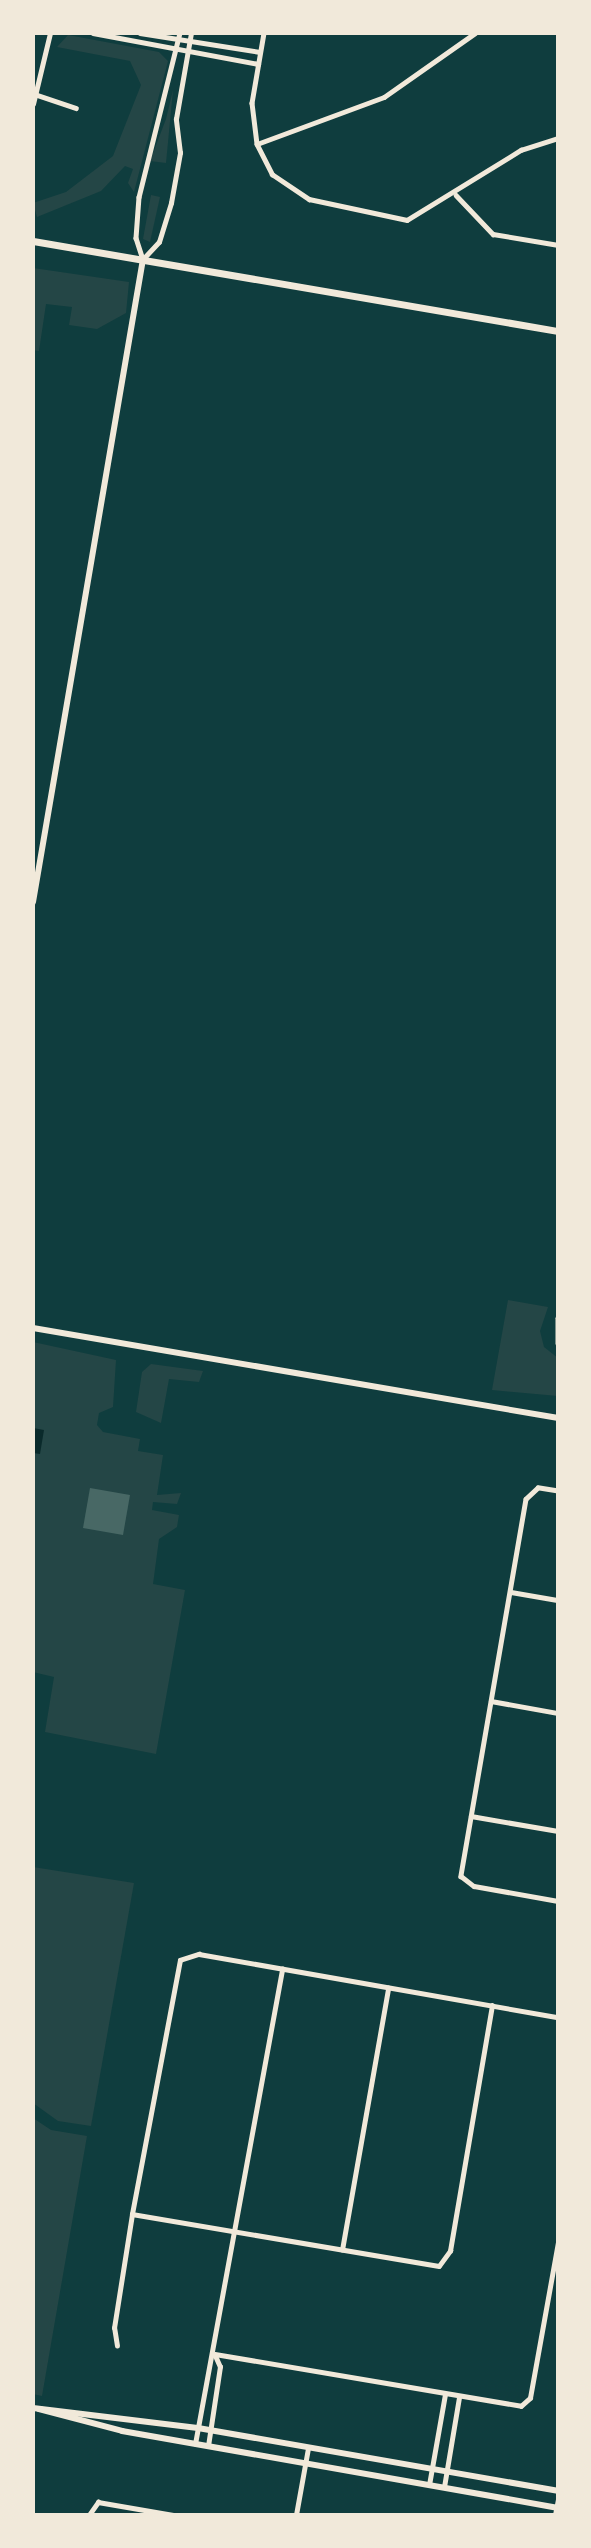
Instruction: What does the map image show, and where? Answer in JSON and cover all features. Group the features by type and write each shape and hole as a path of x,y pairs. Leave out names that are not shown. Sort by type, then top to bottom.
{"main road":[{"path":"33,241 558,331"}],"street":[{"path":"33,104 50,33"},
{"path":"93,33 258,64"},
{"path":"141,33 179,36 190,41 260,52"},
{"path":"144,258 159,242 171,203 191,33"},
{"path":"264,33 251,103 257,144 272,174 290,189 343,211 407,220 456,195 521,150 558,138"},
{"path":"257,144 384,97 475,33"},
{"path":"33,902 144,258 136,238 139,197 179,36"},
{"path":"37,95 76,108"},
{"path":"456,195 492,234 558,246"},
{"path":"557,1342 558,1318"},
{"path":"33,1328 558,1418"},
{"path":"558,1491 530,1493 461,1876 474,1886 558,1901"},
{"path":"511,1592 558,1600"},
{"path":"491,1701 558,1713"},
{"path":"471,1816 558,1831"},
{"path":"117,2346 114,2328 175,1967 187,1956 282,1969 558,2017"},
{"path":"195,2444 215,2355 282,1969"},
{"path":"342,2250 388,1988"},
{"path":"132,2214 342,2250 444,2263 492,2006"},
{"path":"215,2355 459,2397 526,2404 558,2242"},
{"path":"208,2446 220,2367 215,2355"},
{"path":"429,2485 445,2394"},
{"path":"444,2487 459,2397"},
{"path":"36,2409 198,2428 558,2491"},
{"path":"36,2409 195,2444 444,2487 556,2510 558,2499"},
{"path":"296,2515 308,2448"},
{"path":"89,2515 94,2503 173,2515"}],"shaded area":[{"path":"68,35 159,52 168,61 134,192 128,183 133,169 125,166 101,191 37,217 33,203 66,192 113,156 141,85 130,61 57,47"},
{"path":"173,90 166,163 150,161 166,119"},
{"path":"151,195 160,197 150,242 143,239"},
{"path":"33,268 129,282 126,313 97,329 69,325 72,307 46,304 39,351 33,350"},
{"path":"508,1300 548,1307 540,1331 544,1347 558,1358 558,1396 492,1390"},
{"path":"33,1342 116,1360 113,1407 99,1413 97,1425 103,1432 140,1439 138,1451 163,1455 157,1495 181,1493 177,1504 153,1502 152,1510 179,1515 177,1527 159,1539 153,1584 185,1590 156,1754 45,1732 54,1677 33,1672"},
{"path":"151,1364 203,1371 199,1382 169,1379 161,1423 136,1412 142,1372"},
{"path":"33,1428 44,1430 40,1454 33,1453"},
{"path":"33,1867 134,1883 91,2126 58,2121 33,2103"},
{"path":"33,2118 51,2130 87,2136 42,2396 33,2394"}],"building":[{"path":"90,1488 130,1495 123,1535 83,1528"}]}
